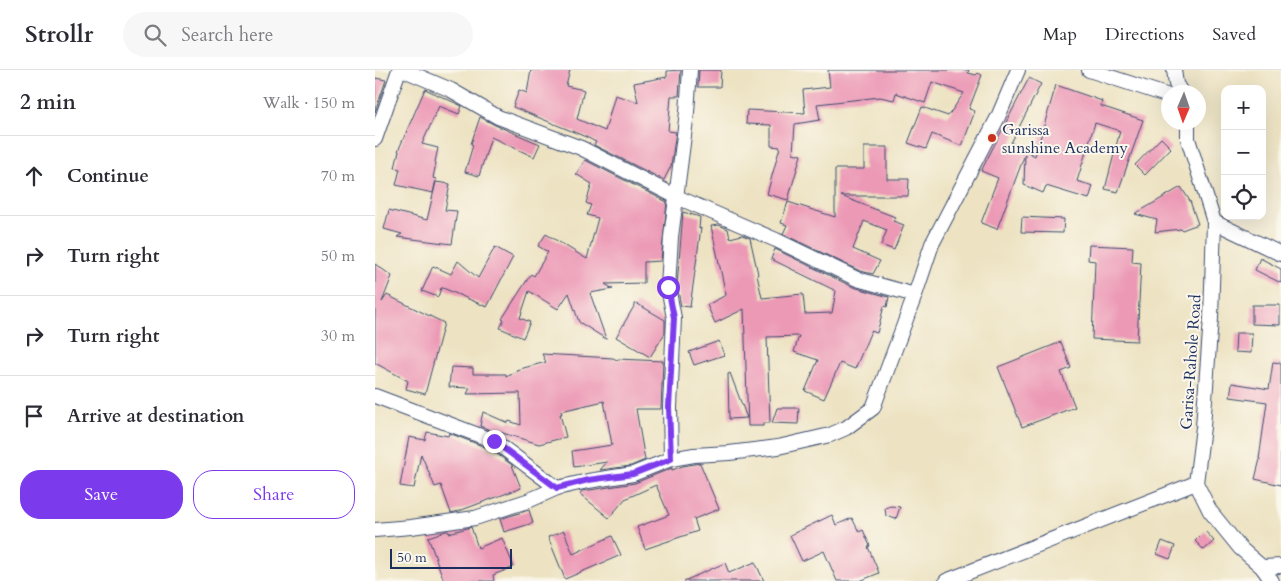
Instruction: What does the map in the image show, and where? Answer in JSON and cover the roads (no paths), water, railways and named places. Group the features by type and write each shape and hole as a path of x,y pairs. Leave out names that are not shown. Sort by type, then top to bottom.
{"street":[{"path":"375,139 399,70"},
{"path":"404,70 451,90 498,117 581,148 677,197 776,240 857,279 915,295"},
{"path":"671,459 669,407 674,318 668,287 671,237 687,112 690,70"},
{"path":"375,530 475,518 530,500 557,488 588,480 633,474 671,459 694,454 729,453 778,447 830,435 846,428 861,418 873,408 915,295 931,244 998,117 1018,70"},
{"path":"1089,70 1161,93"},
{"path":"1174,70 1176,85"},
{"name":"Garisa-Rahole Road","path":"1188,130 1188,139 1214,222 1211,318 1203,427 1196,483"},
{"path":"1214,222 1281,254"},
{"path":"375,396 494,441 557,488"},
{"path":"946,581 1196,483 1210,511 1240,548 1262,567 1272,581"},
{"path":"1262,567 1281,566"}],"place":[{"name":"Garissa sunshine Academy","path":"992,138"}]}
